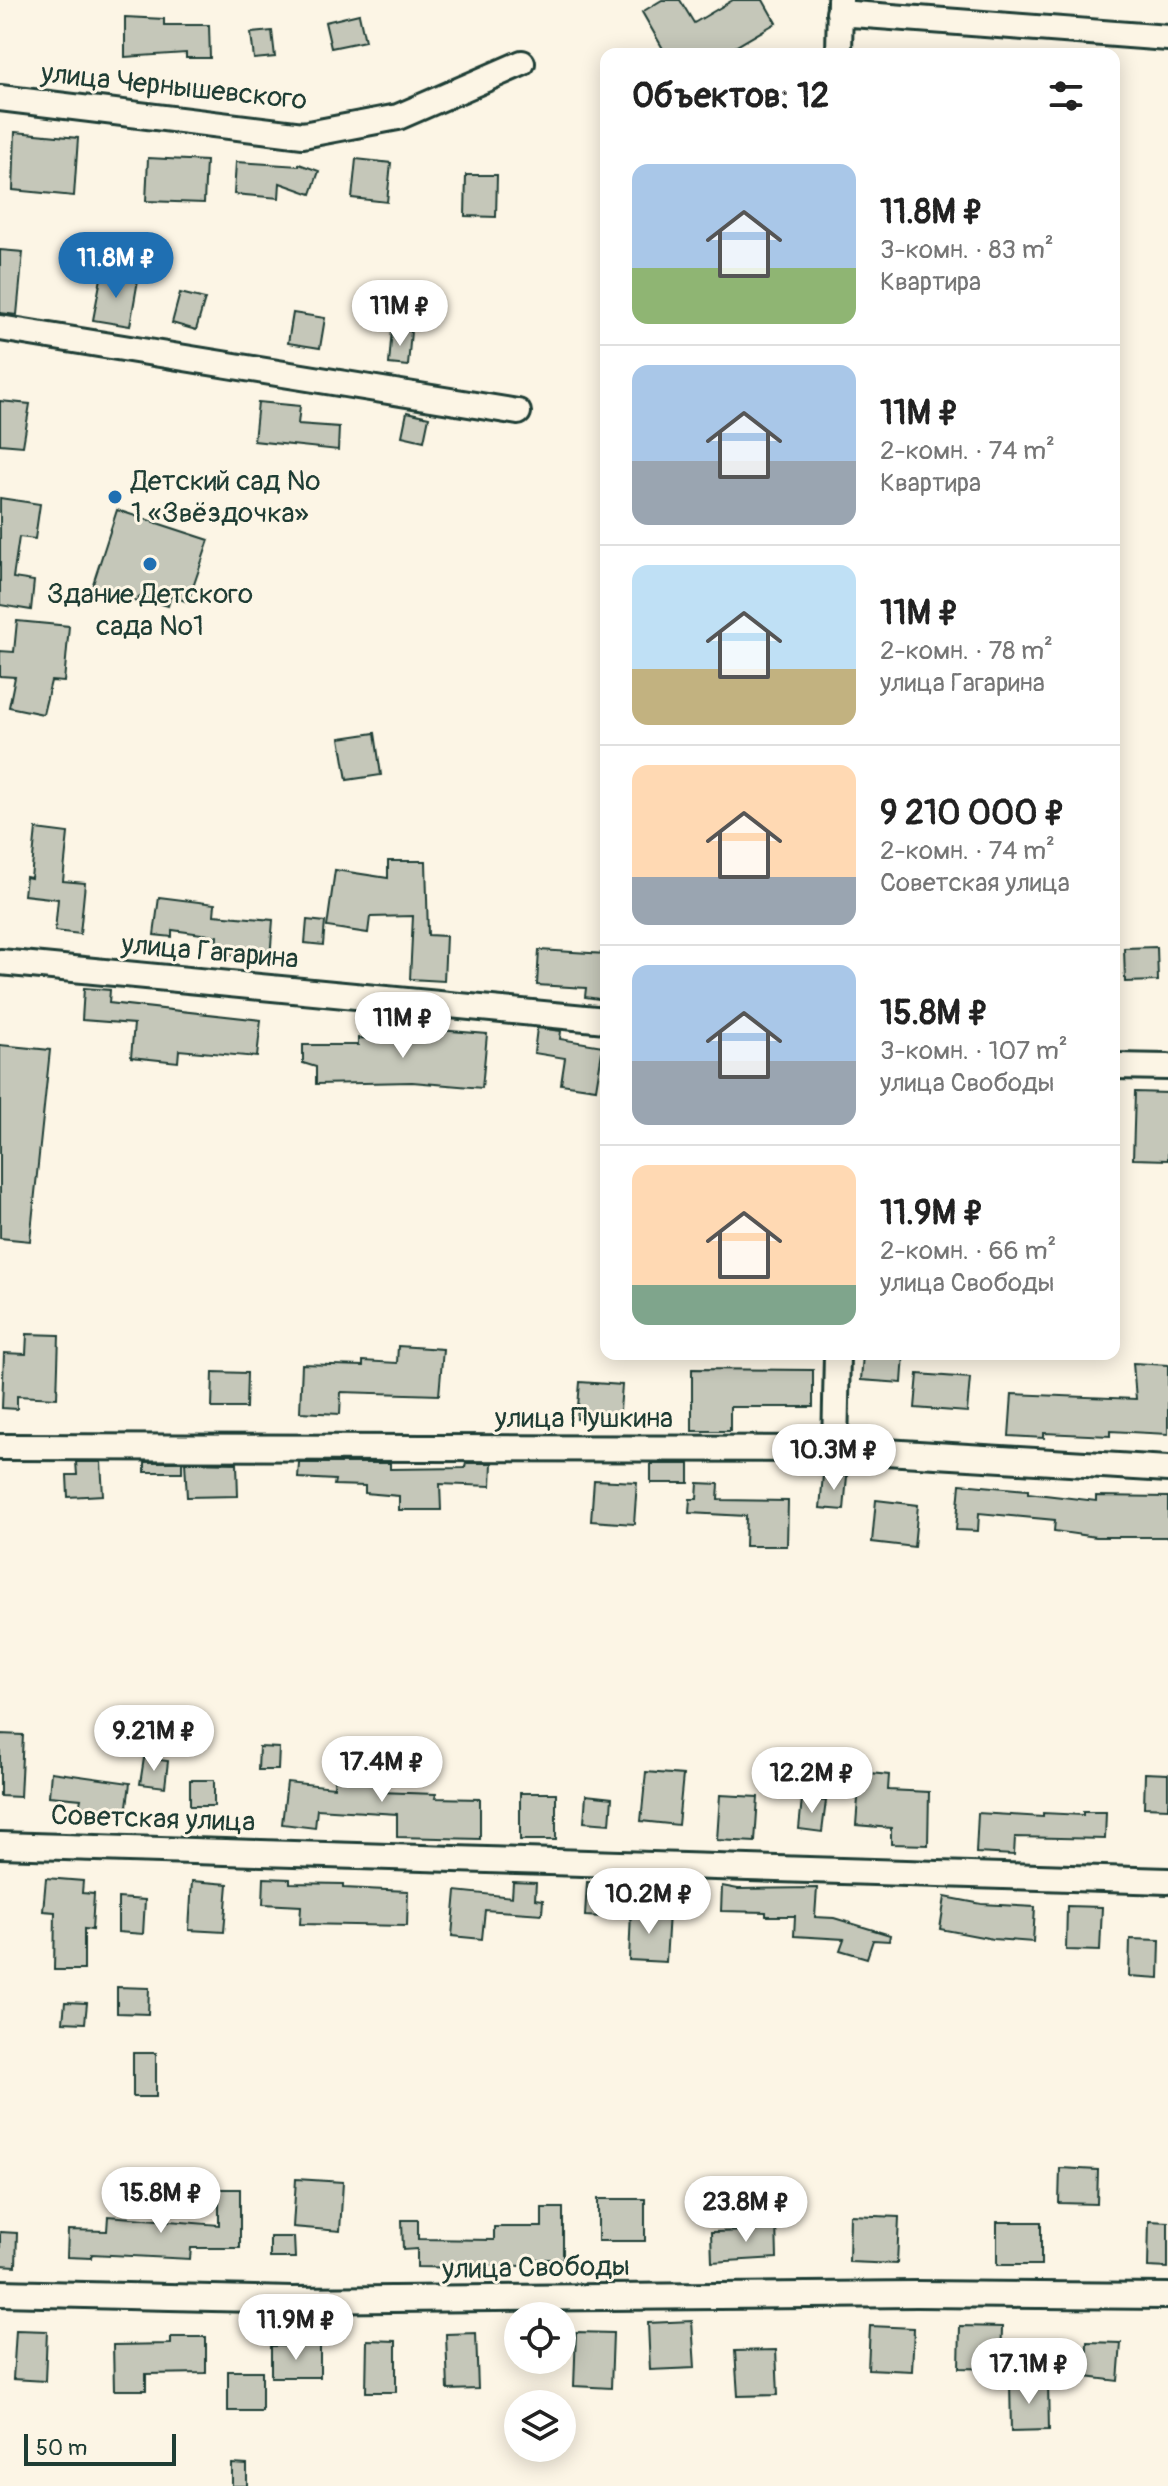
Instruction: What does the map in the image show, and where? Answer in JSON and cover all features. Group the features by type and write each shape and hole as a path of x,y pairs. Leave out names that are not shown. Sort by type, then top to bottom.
{"street":[{"path":"839,48 839,6 1168,38"},
{"name":"улица Чернышевского","path":"0,98 303,135 398,117 522,63"},
{"path":"0,328 518,412"},
{"name":"улица Гагарина","path":"0,962 600,1019"},
{"path":"1120,1066 1168,1067"},
{"path":"835,1449 837,1360"},
{"name":"улица Пушкина","path":"0,1447 835,1449 1168,1469"},
{"name":"Советская улица","path":"0,1845 1168,1881"},
{"name":"улица Свободы","path":"0,2293 292,2300 917,2294 1168,2296"}],"building":[{"path":"662,0 680,0 694,23 733,0 763,0 776,23 733,48 663,48 642,12"},
{"path":"359,14 365,41 331,48 325,22"},
{"path":"125,17 164,19 164,25 209,25 210,58 186,58 186,53 125,57"},
{"path":"272,31 275,57 254,59 251,33"},
{"path":"15,132 78,138 74,196 13,190"},
{"path":"148,158 206,161 204,203 146,201"},
{"path":"356,159 391,163 387,202 352,198"},
{"path":"236,162 299,164 319,171 311,194 280,183 279,198 234,194"},
{"path":"466,175 497,175 496,217 465,216"},
{"path":"0,250 23,252 17,315 0,313"},
{"path":"102,273 138,280 130,326 93,320"},
{"path":"180,293 205,299 196,330 172,323"},
{"path":"293,313 325,318 320,348 288,343"},
{"path":"392,329 411,331 408,366 389,364"},
{"path":"0,401 30,404 23,446 0,444"},
{"path":"258,402 300,406 298,424 339,427 338,450 254,441"},
{"path":"407,412 429,417 424,441 402,436"},
{"path":"0,498 40,504 35,539 19,537 13,578 34,581 31,610 0,605"},
{"name":"Здание Детского сада №1","path":"117,510 209,540 188,602 171,596 168,606 139,597 137,602 92,587"},
{"path":"17,621 69,626 64,682 51,681 43,714 9,707 15,677 0,676 0,651 14,652"},
{"path":"375,733 381,775 347,780 340,738"},
{"path":"36,829 68,833 63,881 85,883 80,934 55,931 58,899 24,895 26,877 31,878"},
{"path":"388,861 426,861 428,935 446,936 444,981 410,979 413,916 370,917 368,933 327,927 335,870 388,878"},
{"path":"159,897 215,904 214,915 273,920 270,959 216,954 217,936 172,930 172,937 154,935"},
{"path":"307,920 325,922 323,945 305,943"},
{"path":"1157,947 1158,981 1125,982 1124,948"},
{"path":"539,950 600,954 600,999 585,997 586,988 537,985"},
{"path":"84,988 110,990 109,1003 261,1020 257,1057 179,1050 178,1062 131,1057 134,1024 82,1020"},
{"path":"537,1028 561,1031 560,1039 600,1046 596,1089 561,1084 565,1058 534,1053"},
{"path":"426,1029 487,1034 482,1088 412,1082 316,1084 316,1067 303,1063 303,1045 358,1045 358,1038 425,1039"},
{"path":"0,1045 50,1050 30,1241 0,1238"},
{"path":"1135,1092 1168,1093 1168,1160 1133,1159"},
{"path":"27,1334 59,1335 57,1398 17,1396 17,1409 2,1408 4,1353 26,1354"},
{"path":"398,1346 443,1349 439,1395 341,1392 340,1414 300,1412 302,1364 363,1366 363,1361 397,1363"},
{"path":"863,1360 904,1360 902,1383 861,1380"},
{"path":"1133,1363 1168,1365 1168,1434 1110,1431 1110,1436 1044,1433 1044,1438 1009,1436 1012,1394 1136,1399"},
{"path":"692,1369 813,1370 813,1407 730,1407 730,1431 692,1431"},
{"path":"213,1372 247,1373 246,1408 212,1408"},
{"path":"918,1374 970,1378 967,1412 915,1408"},
{"path":"580,1382 622,1385 619,1423 577,1419"},
{"path":"76,1462 101,1462 103,1495 68,1497 67,1475 77,1475"},
{"path":"145,1462 182,1462 182,1472 145,1472"},
{"path":"185,1462 237,1463 238,1496 187,1497"},
{"path":"299,1463 390,1463 390,1469 465,1468 466,1463 492,1463 491,1486 440,1484 441,1510 399,1510 399,1496 365,1493 365,1486 334,1485 335,1480 298,1478"},
{"path":"651,1464 689,1464 689,1483 651,1483"},
{"path":"823,1475 847,1476 844,1510 820,1508"},
{"path":"594,1480 637,1482 634,1524 591,1521"},
{"path":"698,1483 719,1484 718,1500 788,1501 787,1546 745,1546 746,1516 689,1513 690,1499 697,1499"},
{"path":"960,1484 1028,1490 1028,1493 1096,1501 1096,1496 1168,1497 1168,1537 1096,1537 1054,1531 1055,1520 979,1513 978,1531 956,1530"},
{"path":"876,1500 918,1505 914,1547 872,1542"},
{"path":"0,1734 23,1735 20,1797 0,1796"},
{"path":"259,1747 279,1748 278,1770 258,1770"},
{"path":"835,1754 860,1756 859,1782 833,1781"},
{"path":"144,1758 168,1761 165,1787 140,1784"},
{"path":"336,1758 382,1762 380,1792 480,1799 480,1839 397,1837 397,1814 317,1809 315,1828 282,1824 287,1782 334,1787"},
{"path":"51,1772 130,1783 126,1814 79,1808 81,1799 49,1796"},
{"path":"646,1772 683,1775 678,1825 641,1821"},
{"path":"860,1772 889,1775 888,1790 929,1792 928,1845 891,1844 891,1828 856,1825"},
{"path":"1145,1773 1168,1774 1168,1808 1144,1807"},
{"path":"190,1780 214,1780 214,1806 190,1806"},
{"path":"520,1793 556,1793 556,1840 520,1840"},
{"path":"586,1795 612,1798 610,1824 584,1822"},
{"path":"720,1795 758,1797 755,1842 717,1840"},
{"path":"802,1799 826,1801 822,1832 799,1829"},
{"path":"1083,1812 1106,1812 1105,1839 1015,1837 1014,1855 976,1853 978,1813 1043,1817 1043,1813 1083,1815"},
{"path":"46,1878 83,1881 82,1893 94,1894 92,1930 84,1929 84,1970 54,1970 55,1912 43,1911"},
{"path":"264,1878 290,1879 290,1883 343,1884 343,1888 408,1891 407,1926 300,1924 301,1906 263,1904"},
{"path":"192,1881 228,1884 224,1932 189,1930"},
{"path":"513,1882 536,1883 535,1899 543,1900 542,1914 485,1910 482,1939 452,1936 456,1891 512,1897"},
{"path":"587,1882 603,1883 602,1917 585,1916"},
{"path":"722,1886 738,1889 817,1888 815,1917 834,1918 890,1935 889,1941 873,1940 867,1958 840,1950 844,1939 794,1936 795,1916 721,1911"},
{"path":"945,1897 982,1904 1035,1907 1033,1942 993,1939 940,1929"},
{"path":"118,1898 145,1900 143,1934 118,1932"},
{"path":"1067,1906 1102,1907 1100,1951 1066,1950"},
{"path":"631,1911 669,1913 666,1962 629,1960"},
{"path":"1130,1939 1160,1940 1159,1978 1129,1976"},
{"path":"117,1987 149,1988 148,2014 117,2013"},
{"path":"65,2002 87,2003 85,2023 63,2022"},
{"path":"133,2053 156,2053 156,2097 133,2097"},
{"path":"1060,2168 1098,2170 1097,2204 1059,2203"},
{"path":"296,2179 343,2182 340,2231 293,2227"},
{"path":"219,2189 240,2189 240,2248 191,2248 190,2259 92,2254 91,2258 67,2257 68,2230 107,2231 108,2216 219,2225"},
{"path":"598,2199 645,2199 645,2241 598,2241"},
{"path":"542,2208 563,2208 563,2259 526,2259 526,2266 417,2267 417,2249 403,2250 402,2220 418,2220 418,2239 494,2240 494,2227 542,2227"},
{"path":"850,2215 899,2217 897,2264 849,2262"},
{"path":"1149,2221 1168,2222 1168,2268 1148,2267"},
{"path":"776,2222 777,2258 712,2262 711,2232 750,2231 750,2223"},
{"path":"997,2222 1041,2222 1041,2265 997,2265"},
{"path":"0,2232 17,2233 16,2266 0,2265"},
{"path":"270,2237 294,2237 295,2258 270,2258"},
{"path":"692,2321 695,2368 650,2370 648,2323"},
{"path":"870,2326 914,2328 912,2371 868,2369"},
{"path":"960,2326 1002,2327 1001,2369 959,2368"},
{"path":"16,2330 47,2331 45,2381 13,2379"},
{"path":"576,2332 613,2333 611,2388 574,2386"},
{"path":"476,2333 478,2389 448,2390 446,2334"},
{"path":"171,2337 206,2337 206,2373 146,2374 146,2390 114,2390 113,2345 171,2344"},
{"path":"367,2340 396,2341 396,2392 366,2392"},
{"path":"1087,2342 1121,2343 1118,2381 1086,2377"},
{"path":"271,2346 320,2346 320,2377 271,2377"},
{"path":"776,2350 778,2395 738,2396 735,2351"},
{"path":"228,2371 262,2371 262,2411 228,2411"},
{"path":"1010,2382 1048,2382 1049,2430 1011,2431"},
{"path":"232,2464 247,2465 247,2486 232,2486"}],"place":[{"name":"Детский сад № 1 «Звёздочка»","path":"115,497"},
{"name":"Здание Детского сада №1","path":"150,564"}]}
